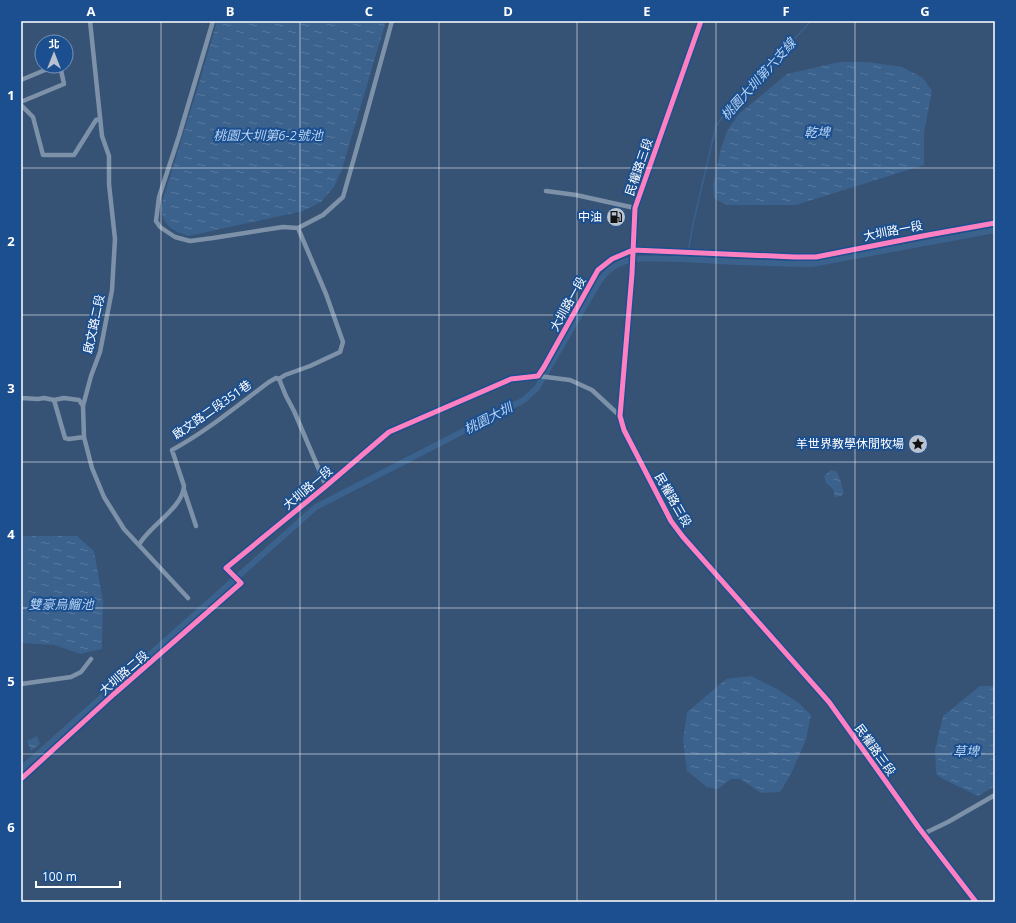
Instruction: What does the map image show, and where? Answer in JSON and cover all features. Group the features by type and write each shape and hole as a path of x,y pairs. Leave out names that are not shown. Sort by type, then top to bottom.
{"street":[{"name":"啟文路二段","path":"90,21 102,136 109,156 109,184 115,239 112,290 102,344 91,376 84,406 84,437 92,468 104,497 124,529 188,598"},
{"path":"214,21 159,198 156,221 160,227 175,237 190,241 283,227 298,228 323,215 344,197 392,21"},
{"name":"民權路三段","path":"701,21 635,208 632,273 620,416 624,430 671,521 679,532 829,702 923,834 976,902"},
{"path":"21,80 45,70 61,70 64,84 22,103 34,117 43,155 74,155 96,120 100,119"},
{"path":"546,191 576,195 635,208"},
{"name":"大圳路一段","path":"241,583 226,568 390,432 511,379 539,376 598,270 612,259 633,250 795,257 816,256 995,223"},
{"path":"298,228 326,294 343,342 340,352 310,366 285,375 279,379 326,486"},
{"path":"539,376 570,380 592,390 620,416"},
{"name":"啟文路二段351巷","path":"184,490 172,450 189,441 269,382 276,378 279,379"},
{"path":"21,398 44,398 54,400 64,398 80,400 84,406"},
{"path":"54,400 65,438 69,439 84,437"},
{"path":"184,490 196,526"},
{"path":"138,545 179,500 184,490"},
{"name":"大圳路二段","path":"21,779 114,694 241,583"},
{"path":"21,684 71,677 81,672 90,659"},
{"path":"923,834 948,822 995,794"}],"water":[{"name":"桃園大圳第6-2號池","path":"217,21 386,21 342,169 334,187 321,202 303,211 189,236 175,231 165,222 162,210 163,199"},
{"name":"乾埤","path":"840,62 868,62 902,67 923,78 932,91 924,132 924,165 796,205 726,205 714,198 713,185 721,148 728,129 740,113 787,74"},
{"path":"831,470 837,472 841,482 844,493 841,496 835,497 833,489 826,483 824,476"},
{"name":"雙豪烏鰡池","path":"21,536 77,536 94,551 103,601 102,649 80,654 55,645 21,643"},
{"path":"751,676 777,689 799,703 811,715 806,740 791,774 780,792 761,793 740,779 731,779 718,789 707,787 687,771 683,740 687,712 726,679"},
{"name":"草埤","path":"980,686 995,686 995,786 978,796 936,774 935,750 943,716"},
{"path":"37,736 40,744 31,751 27,741"}],"waterway":[{"name":"桃園大圳第六支線","path":"687,259 693,224 716,126 729,108 811,21"},
{"name":"桃園大圳","path":"21,769 316,507 524,400 537,388 600,280 614,266 635,259 650,258 812,264 995,230"}],"cycle path":[{"path":"701,21 635,208 632,274 620,416 624,430 671,521 683,537 829,702 919,828 976,902"},
{"path":"21,779 114,694 241,583 226,568 389,432 511,379 538,376 598,270 612,259 633,250 816,257 995,223"}],"place":[{"name":"中油","path":"616,217"},
{"name":"羊世界教學休閒牧場","path":"918,444"}]}
